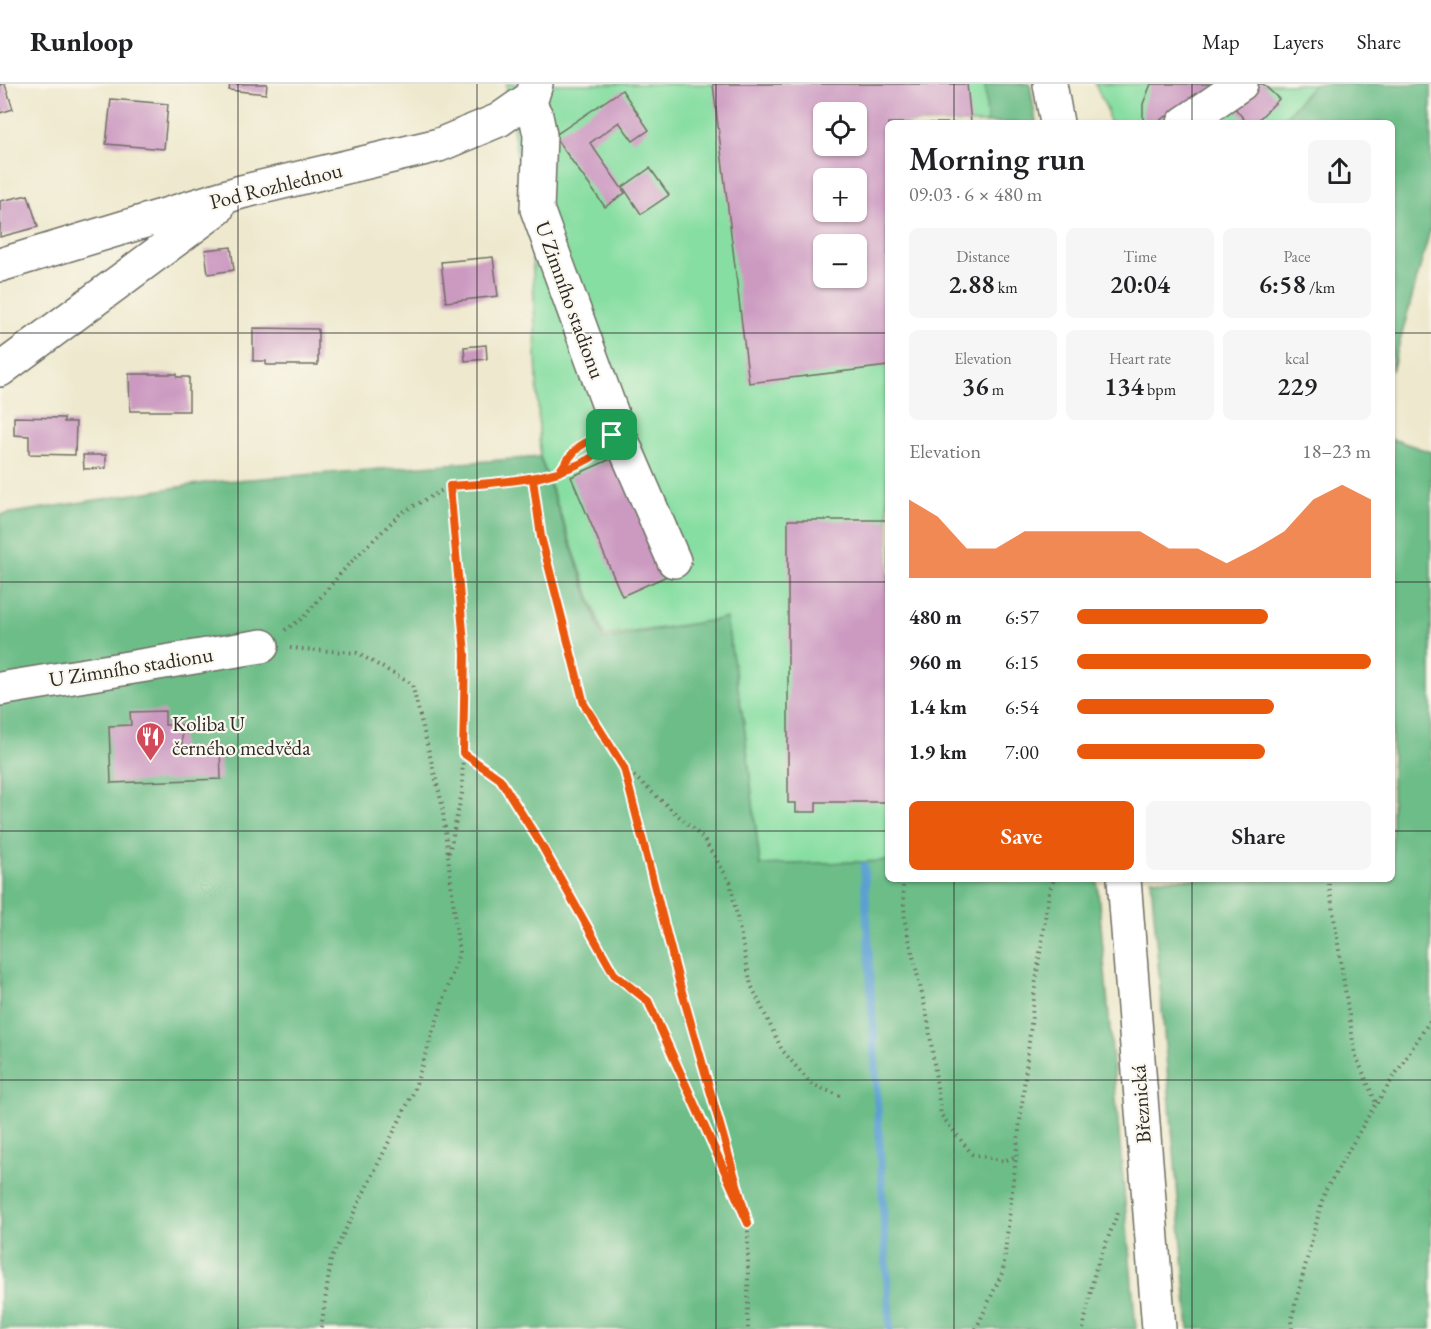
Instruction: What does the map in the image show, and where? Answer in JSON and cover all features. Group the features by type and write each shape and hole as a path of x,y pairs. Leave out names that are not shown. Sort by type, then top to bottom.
{"street":[{"path":"1050,84 1056,120"},
{"path":"1188,120 1241,84"},
{"name":"Pod Rozhlednou","path":"0,265 241,192 439,145 499,120 532,92"},
{"name":"U Zimního stadionu","path":"532,92 540,135 537,209 614,431 674,561"},
{"path":"0,370 168,243 241,192"},
{"name":"U Zimního stadionu","path":"0,689 262,646"},
{"name":"Březnická","path":"1124,882 1159,1329"}],"path":[{"path":"303,618 347,566 401,513 450,486 533,479 559,472 607,446 614,431"},
{"path":"559,472 576,448 590,439 614,431"},
{"path":"533,479 541,537 584,704 624,768 703,838 730,882 751,985 782,1050 811,1084 843,1097"},
{"path":"448,858 462,793 465,654 450,486"},
{"path":"262,646 357,653 412,684 442,804 459,953 413,1093 331,1259 321,1329"},
{"path":"463,753 500,779 542,846 614,974 648,1001 748,1223"},
{"path":"624,768 680,985 748,1223 748,1329"},
{"path":"976,1327 1003,1271 1036,980 1049,892 1053,882"},
{"path":"1328,882 1355,1054 1376,1103"},
{"path":"903,886 904,922 928,1020 942,1115 972,1154 1004,1161 1016,1156"},
{"path":"1292,1329 1291,1322 1324,1193 1376,1103 1431,1019"},
{"path":"1083,1329 1095,1271 1124,1199"}],"green space":[{"path":"506,84 1030,84 1036,120 885,120 885,861 760,865 744,724 726,619 604,636 540,456 532,250"},
{"path":"985,84 1030,84 1036,120 987,120"},
{"path":"1095,84 1314,84 1283,120 1109,120 1107,110"},
{"path":"1314,84 1431,84 1431,227 1395,360 1395,120 1283,120"},
{"path":"1395,440 1431,452 1431,1329 1189,1329 1151,882 1395,882"},
{"path":"540,457 603,639 726,618 744,724 760,865 885,861 885,882 1097,882 1136,1329 0,1329 0,515 211,482"}],"building":[{"path":"0,84 5,84 13,109 0,113"},
{"path":"230,84 267,84 266,94 229,90"},
{"path":"713,84 967,84 971,120 885,120 885,366 749,383"},
{"path":"1151,84 1218,84 1192,103 1160,120 1143,120 1143,104"},
{"path":"1258,84 1263,84 1279,99 1258,120 1245,120 1234,107"},
{"path":"622,90 649,130 633,141 619,122 590,143 625,193 605,207 554,136"},
{"path":"111,99 168,104 164,149 106,144"},
{"path":"650,168 669,195 641,214 623,187"},
{"path":"28,195 38,227 0,237 0,201"},
{"path":"231,247 234,270 208,274 205,250"},
{"path":"493,257 498,296 446,302 441,262"},
{"path":"253,328 318,329 318,365 266,365 266,361 253,361"},
{"path":"486,345 487,359 465,361 464,347"},
{"path":"129,374 177,374 177,377 189,377 189,411 130,411"},
{"path":"14,417 64,418 64,422 76,422 75,455 29,454 29,436 14,435"},
{"path":"83,455 106,455 106,468 84,469"},
{"path":"613,458 667,576 622,596 571,477"},
{"path":"788,520 885,520 885,802 816,802 816,812 796,812 796,803 788,803"},
{"path":"165,711 165,725 182,725 182,748 220,747 221,779 111,783 109,726 131,725 130,712"}],"waterway":[{"path":"864,866 890,1329"}],"place":[{"name":"Koliba U černého medvěda","path":"151,762"}],"route":[{"path":"612,435 590,439 576,448 559,472 533,479 541,537 584,704 624,768 680,985 748,1223 648,1001 614,974 542,846 500,779 463,753 465,654 450,486 533,479 559,472 607,446 612,435"}]}
